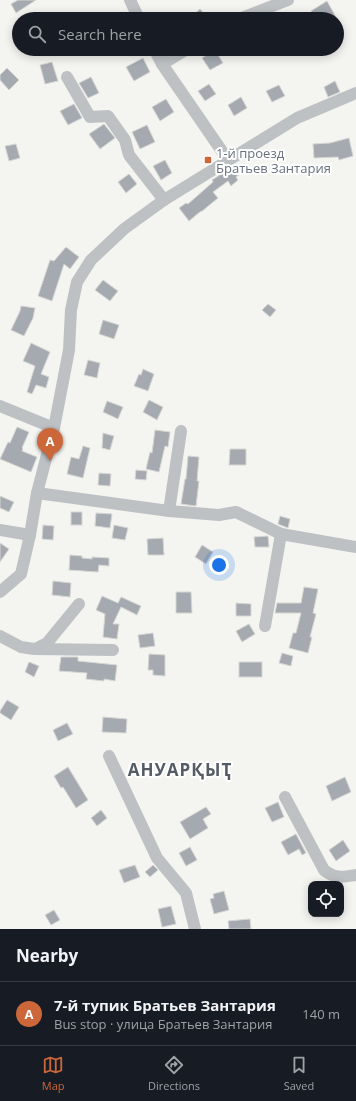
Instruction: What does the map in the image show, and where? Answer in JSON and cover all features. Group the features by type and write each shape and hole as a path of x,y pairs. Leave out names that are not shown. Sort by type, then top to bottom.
{"street":[{"path":"130,0 136,12"},
{"path":"257,12 288,0"},
{"path":"158,56 228,160"},
{"path":"162,64 175,56"},
{"path":"67,77 90,117 108,116 125,140 130,155 164,200"},
{"path":"0,592 21,574 30,535 37,493 54,428 69,350 71,310 77,282 91,260 124,229 164,200 296,118 356,93"},
{"path":"0,406 54,428"},
{"path":"169,511 181,431"},
{"path":"37,493 169,511 219,515 236,512 281,534 356,547"},
{"path":"0,530 30,535"},
{"path":"265,626 281,534"},
{"path":"34,649 47,643 79,604"},
{"path":"0,636 21,647 34,649 113,650"},
{"path":"109,756 157,858 186,892 195,929"},
{"path":"285,798 324,870 331,876 343,877 356,875"}],"building":[{"path":"18,0 36,0 18,12 15,12 11,4"},
{"path":"327,1 333,12 312,12"},
{"path":"205,56 219,56 223,63 210,70 202,58"},
{"path":"143,58 150,72 134,81 126,67"},
{"path":"52,62 58,81 45,84 40,65"},
{"path":"7,68 19,80 9,90 0,80 0,75"},
{"path":"91,77 99,93 88,98 79,83"},
{"path":"335,81 340,92 328,97 324,87"},
{"path":"209,84 216,94 205,101 198,91"},
{"path":"279,85 285,96 272,102 266,91"},
{"path":"241,97 247,108 234,116 228,105"},
{"path":"166,99 174,112 160,121 152,107"},
{"path":"74,104 82,118 68,125 60,111"},
{"path":"104,124 115,138 100,149 89,134"},
{"path":"147,125 155,142 140,149 132,132"},
{"path":"349,138 353,156 339,160 338,157 314,158 313,144 330,143"},
{"path":"16,144 20,158 9,161 5,146"},
{"path":"165,160 172,173 161,180 153,166"},
{"path":"237,164 243,171 236,177 238,180 231,186 228,181 213,192 218,198 189,221 179,208 186,203 188,204 213,182 212,180"},
{"path":"129,174 137,184 126,193 118,182"},
{"path":"66,247 79,257 70,269 64,264 52,301 38,296 50,260 54,261"},
{"path":"103,280 118,291 110,301 95,290"},
{"path":"268,304 276,310 270,317 262,310"},
{"path":"21,306 35,308 33,318 24,336 11,330"},
{"path":"103,320 119,325 114,339 99,334"},
{"path":"31,343 50,352 41,374 49,377 46,388 36,385 32,394 27,392 35,366 23,361"},
{"path":"88,360 100,363 97,378 84,375"},
{"path":"143,369 154,374 148,391 134,386"},
{"path":"149,400 163,407 157,420 143,412"},
{"path":"107,401 123,407 118,419 103,412"},
{"path":"17,427 29,432 22,451 37,457 31,472 0,459 8,442 10,443"},
{"path":"155,430 170,432 168,447 165,446 159,472 146,469 150,452 152,453"},
{"path":"103,433 114,436 110,450 102,448"},
{"path":"83,446 90,448 83,478 67,474 71,457 79,459"},
{"path":"230,449 246,449 246,465 229,465"},
{"path":"188,456 199,457 197,481 199,481 196,506 181,504 186,479"},
{"path":"136,470 147,471 146,480 135,479"},
{"path":"99,473 111,474 110,486 98,485"},
{"path":"0,496 14,502 9,512 0,508"},
{"path":"71,512 82,512 82,525 71,525"},
{"path":"96,513 112,514 110,528 95,526"},
{"path":"280,516 290,519 288,528 278,524"},
{"path":"43,525 54,526 53,540 42,539"},
{"path":"114,525 128,528 125,540 112,538"},
{"path":"268,536 269,547 255,547 254,537"},
{"path":"163,538 164,555 148,555 147,539"},
{"path":"0,543 9,549 0,562"},
{"path":"202,545 213,552 206,564 195,557"},
{"path":"70,555 92,559 92,557 109,558 109,566 99,565 98,572 69,570"},
{"path":"53,581 71,583 70,597 52,595"},
{"path":"304,587 318,589 313,613 316,614 310,637 312,637 308,653 289,648 293,633 296,633 301,613 275,613 277,603 301,603"},
{"path":"176,592 191,592 192,613 176,613"},
{"path":"102,596 118,603 121,597 141,606 137,615 121,607 113,624 119,624 117,639 103,637 105,614 96,610"},
{"path":"236,603 251,604 251,616 236,616"},
{"path":"249,624 255,634 242,642 236,631"},
{"path":"153,633 155,646 140,648 138,635"},
{"path":"282,653 293,656 291,666 279,663"},
{"path":"149,654 165,655 165,676 153,675 153,670 148,670"},
{"path":"61,657 78,657 78,661 117,665 115,681 104,679 104,681 86,679 87,673 59,671"},
{"path":"29,662 39,666 34,677 25,672"},
{"path":"239,662 262,662 262,677 239,677"},
{"path":"7,700 19,707 11,720 0,713"},
{"path":"103,717 127,719 126,733 102,732"},
{"path":"67,723 73,734 58,741 53,730"},
{"path":"68,767 88,800 76,808 54,776"},
{"path":"345,777 351,792 332,801 326,786"},
{"path":"278,802 284,817 272,822 265,808"},
{"path":"206,807 211,814 203,819 208,828 190,839 180,822"},
{"path":"101,810 107,818 97,826 91,818"},
{"path":"296,834 306,853 302,855 299,849 288,855 281,842"},
{"path":"343,840 350,851 336,861 329,850"},
{"path":"190,847 197,860 186,866 179,853"},
{"path":"135,865 140,877 124,883 119,870"},
{"path":"153,865 158,870 150,877 145,872"},
{"path":"224,891 229,910 214,914 210,899 214,898 213,894"},
{"path":"171,906 176,924 162,927 158,909"},
{"path":"54,910 60,920 51,925 45,915"},
{"path":"250,919 251,929 229,929 228,921"}],"place":[{"name":"1-й проезд Братьев Зантария","path":"208,160"},
{"name":"7-й тупик Братьев Зантария","path":"50,461"}],"district":[{"name":"АНУАРҚЫҬ","path":"180,770"}]}
